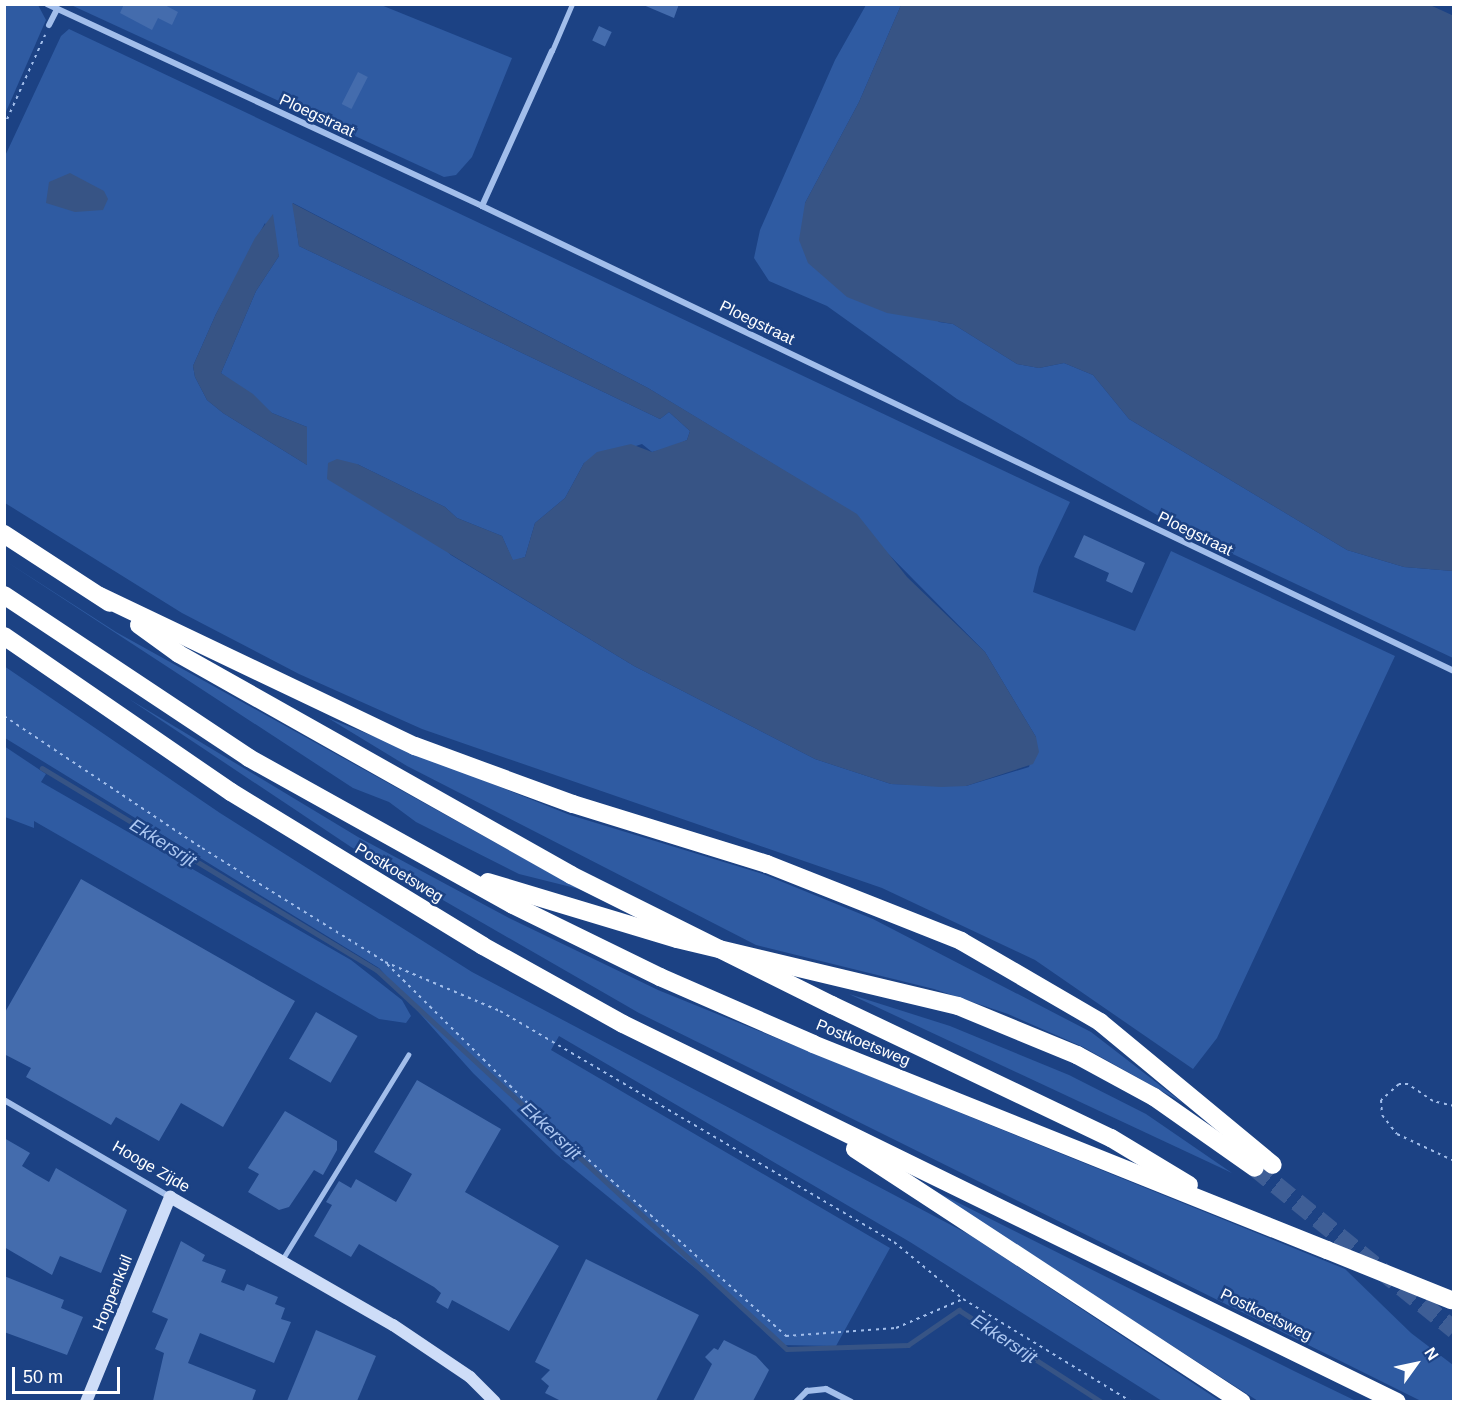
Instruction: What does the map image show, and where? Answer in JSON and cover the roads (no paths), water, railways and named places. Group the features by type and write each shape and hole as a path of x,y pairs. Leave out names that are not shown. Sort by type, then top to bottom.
{"highway":[{"name":"Postkoetsweg","path":"4,534 100,596 179,654 571,875 832,1005 1111,1138 1242,1215"},
{"name":"Postkoetsweg","path":"4,595 249,758 447,870 693,992 1452,1301"},
{"name":"Postkoetsweg","path":"100,596 415,746 573,804 767,864 961,941 1100,1022 1264,1167 1154,1097 1077,1056 958,1006 677,939 447,870"},
{"name":"Postkoetsweg","path":"4,636 231,792 445,923 623,1024 1396,1401"},
{"name":"Postkoetsweg","path":"793,1108 1242,1401"}],"street":[{"name":"Ploegstraat","path":"47,4 482,206 1454,671"},
{"path":"49,26 57,9"},
{"path":"482,206 552,51"},
{"name":"Hooge Zijde","path":"4,1100 281,1263 393,1325 470,1377 495,1401"},
{"name":"Hoppenkuil","path":"86,1401 170,1197"},
{"path":"796,1401 807,1391 826,1389 851,1401"}],"lane":[{"path":"552,51 572,4"},
{"path":"281,1263 408,1055"}],"waterway":[{"name":"Ekkersrijt","path":"42,768 377,970 787,1349 908,1345 959,1310 1102,1402"}],"tunnel":[{"path":"1255,1168 1454,1330"}]}
